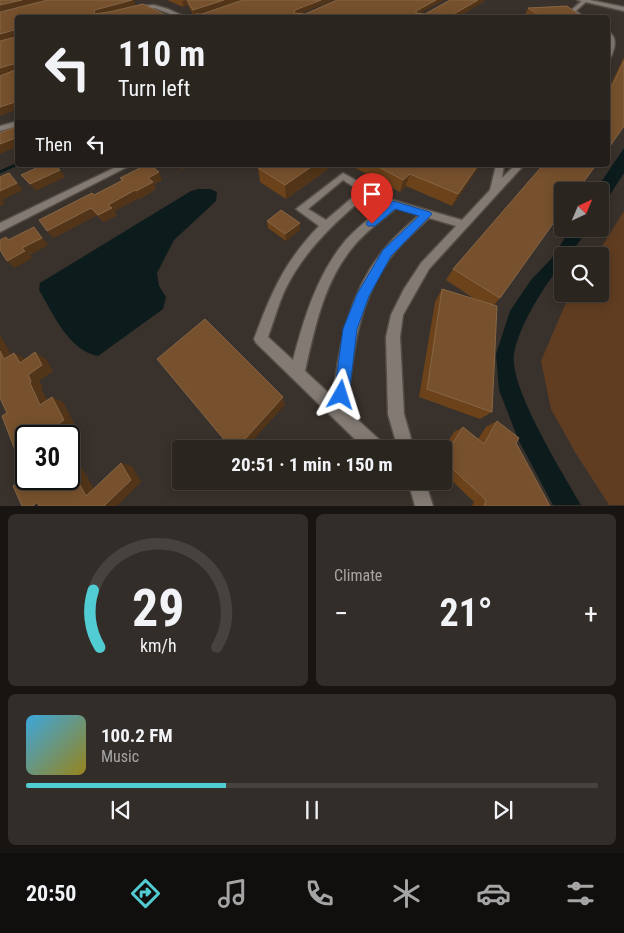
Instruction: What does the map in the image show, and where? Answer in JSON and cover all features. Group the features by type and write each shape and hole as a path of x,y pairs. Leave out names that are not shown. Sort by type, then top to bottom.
{"main road":[{"path":"587,1 624,9"}],"street":[{"path":"587,1 583,14 574,11 587,1"},
{"path":"125,11 153,6 178,15"},
{"path":"610,36 612,38 610,49"},
{"path":"0,129 15,124"},
{"path":"0,228 123,167"},
{"path":"494,192 500,167"},
{"path":"403,440 396,414 393,338 397,315 408,292 425,266 518,167"},
{"path":"325,225 301,209 343,176 393,205 464,224"},
{"path":"366,191 325,225 284,279 261,339 368,440"},
{"path":"297,374 311,315 336,263 355,238 393,205"},
{"path":"339,413 350,329 363,294 387,253 427,214"},
{"path":"419,490 424,506"}],"shaded area":[{"path":"624,148 624,173 609,196 609,182 601,182"},
{"path":"210,189 217,192 216,201 174,240 157,273 159,286 166,297 163,309 98,356 78,346 62,329 39,290 40,283 191,191"},
{"path":"624,211 624,505 609,505 575,452 551,409 541,361 567,302 609,302 609,247 602,247 609,238"},
{"path":"565,238 582,238 575,247 559,247"},
{"path":"554,254 554,275 540,294 521,331 514,354 515,369 528,408 581,505 553,505 518,439 499,390 496,354 510,311 531,280"}],"building":[{"path":"0,0 22,0 0,5"},
{"path":"48,0 132,0 95,10 94,14 143,4 166,15 15,15 15,31 0,34 0,12"},
{"path":"187,0 224,0 193,10"},
{"path":"243,0 321,0 295,10 294,13 305,14 337,0 436,0 416,11 416,13 425,14 450,0 478,0 452,15 195,14 202,14"},
{"path":"567,6 580,15 538,15 528,8"},
{"path":"15,37 15,65 0,68 0,41"},
{"path":"624,61 624,126 610,146 610,88"},
{"path":"15,70 15,102 0,107 0,76"},
{"path":"15,127 15,138 0,144 0,133"},
{"path":"39,167 57,167 60,170 30,184 21,175"},
{"path":"142,167 153,167 159,172 148,178 153,182 108,205 112,208 98,215 91,208 47,231 39,220 92,193 94,195 123,180 120,178"},
{"path":"259,167 311,167 285,185 258,168"},
{"path":"379,167 477,167 458,194 410,174 403,180"},
{"path":"541,167 595,167 584,182 554,182 554,222 500,298 453,269"},
{"path":"9,173 17,183 0,191 0,177"},
{"path":"281,210 300,223 285,234 267,221"},
{"path":"34,227 42,238 22,248 25,251 7,261 0,250 0,240 6,237 8,240"},
{"path":"442,289 497,306 492,412 427,389"},
{"path":"205,319 283,397 244,440 224,440 157,359"},
{"path":"0,351 4,359 14,353 20,363 35,352 42,365 28,375 30,383 40,405 52,397 64,420 57,425 15,425 15,450 2,416 7,413 0,398"},
{"path":"497,421 519,438 516,443 550,506 484,506 486,500 452,468 452,444 463,427 484,444"},
{"path":"121,463 131,480 104,506 39,506 37,502 33,506 22,506 13,486 15,484 15,490 80,490 80,485 86,496"}],"waterway":[{"path":"0,172 15,165"}],"route":[{"path":"341,395 350,329 363,294 387,253 427,214 393,205 372,224"}]}
